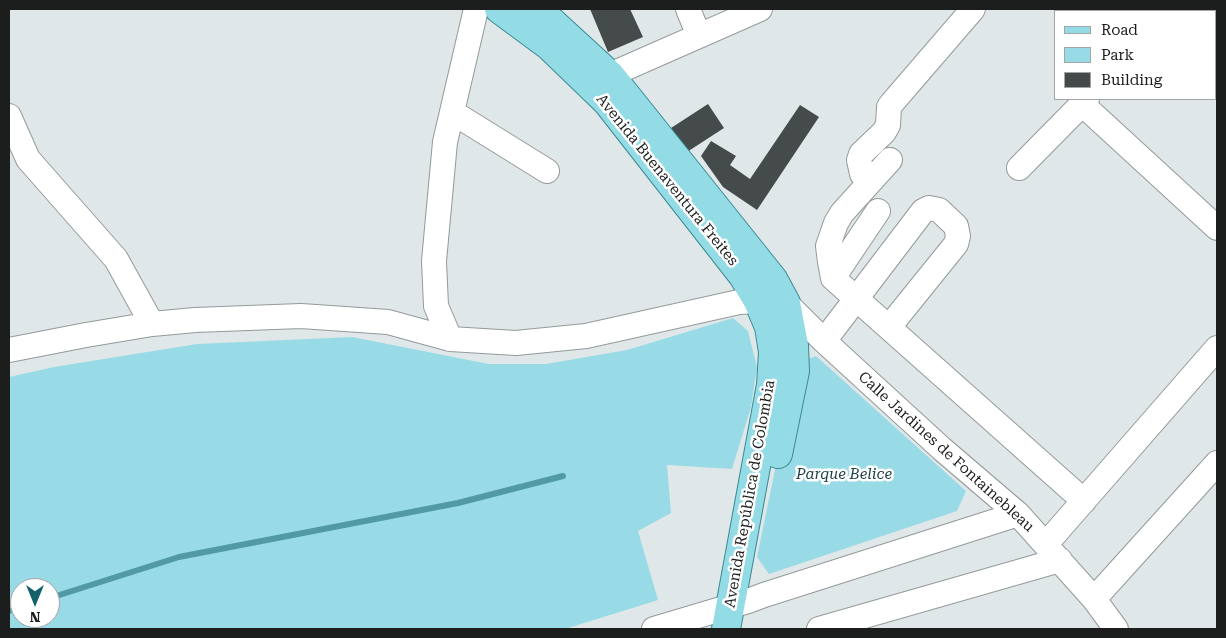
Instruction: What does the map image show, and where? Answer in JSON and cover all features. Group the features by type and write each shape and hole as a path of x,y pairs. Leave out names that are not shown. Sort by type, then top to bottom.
{"main road":[{"name":"Avenida Buenaventura Freites","path":"499,9 549,46 608,102 743,276 758,301"},
{"name":"Avenida Buenaventura Freites","path":"538,9 610,75 773,279 786,303"},
{"name":"Avenida República de Colombia","path":"744,629 735,612 771,385 773,352 769,327 758,301"},
{"name":"Avenida República de Colombia","path":"735,612 795,371 794,345 786,303"}],"street":[{"path":"450,339 436,306 434,261 445,142 476,9"},
{"path":"688,9 699,36"},
{"path":"610,75 760,9"},
{"path":"870,183 859,168 861,154 884,132 888,125 889,107 892,103 973,9"},
{"path":"1019,168 1084,101 1217,228"},
{"path":"452,112 547,171"},
{"path":"9,116 28,159 116,259 152,324"},
{"path":"890,160 842,213 836,223 828,246 833,278 1084,501"},
{"path":"824,341 923,210 929,208 939,210 956,226 958,236 956,244 889,327"},
{"path":"833,278 878,211"},
{"path":"9,350 86,334 152,324 195,320 301,316 388,322 450,339 516,343 586,336 739,302 786,303"},
{"name":"Calle Jardines de Fontainebleau","path":"786,303 824,341 942,449 1018,514 1094,600 1116,629"},
{"path":"819,629 1053,552 1084,501 1217,348"},
{"path":"1094,600 1217,463"},
{"path":"654,629 735,612 1018,514"}],"green space":[{"path":"733,318 748,331 757,367 751,407 732,469 667,465 671,513 638,531 658,600 565,629 9,629 9,377 54,367 197,344 352,337 489,364 546,364 627,350"},
{"name":"Parque Belice","path":"816,356 966,491 957,511 769,574 757,557 797,363"}],"building":[{"path":"590,9 630,9 643,37 608,52"},
{"path":"708,104 724,128 687,152 671,128"},
{"path":"800,105 819,117 757,210 723,187 701,156 711,141 736,156 730,165 750,179"}],"waterway":[{"path":"60,595 179,557 458,503 563,476"}]}
